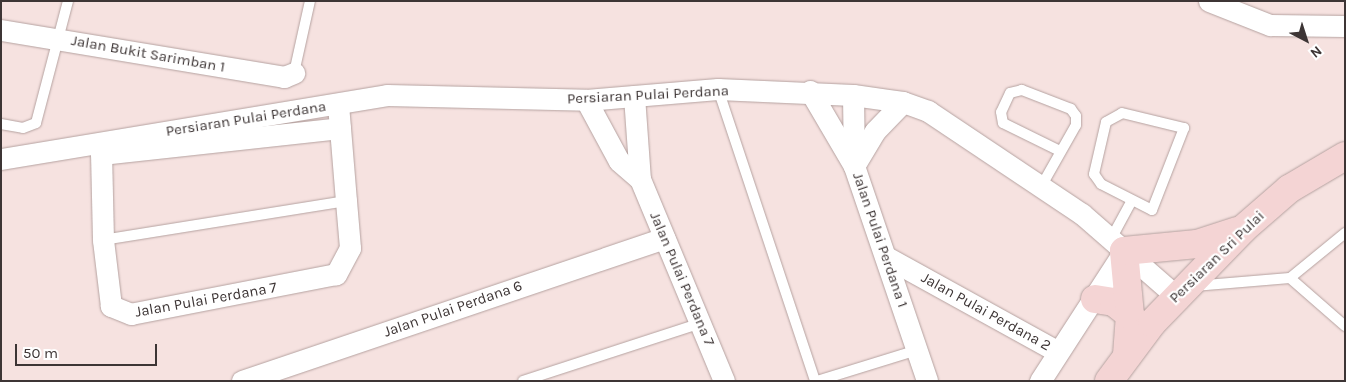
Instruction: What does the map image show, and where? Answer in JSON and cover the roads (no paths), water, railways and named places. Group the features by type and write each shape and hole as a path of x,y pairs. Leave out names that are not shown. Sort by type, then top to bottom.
{"street":[{"path":"1209,1 1270,25 1345,26"},
{"name":"Jalan Bukit Sarimban 1","path":"1,30 284,77 294,73"},
{"name":"Persiaran Pulai Perdana","path":"1,159 338,105 388,95 586,100 718,89 810,91 853,95 902,102 928,111 1042,185 1180,292"},
{"path":"810,91 854,166 875,131 902,102"},
{"name":"Jalan Pulai Perdana 1","path":"853,95 854,166 888,258 927,381"},
{"name":"Jalan Pulai Perdana 7","path":"634,96 640,179 702,323 724,381"},
{"name":"Jalan Pulai Perdana 7","path":"586,100 619,161 640,179"},
{"name":"Jalan Pulai Perdana 7","path":"338,105 340,128 350,248 336,274 131,314 111,306 103,240 101,154 340,128"},
{"name":"Persiaran Sri Pulai","path":"1109,381 1127,355 1180,292 1243,229 1289,189 1345,156"},
{"path":"1118,245 1197,244 1243,229"},
{"name":"Jalan Pulai Perdana 6","path":"242,381 664,238"},
{"path":"1040,381 1095,299 1118,245"},
{"path":"1118,245 1130,315 1127,355"},
{"name":"Jalan Pulai Perdana 2","path":"888,258 1058,352"},
{"path":"1095,299 1114,302 1130,315"}],"lane":[{"path":"1,124 23,128 36,123 60,39 68,1"},
{"path":"294,73 310,1"},
{"path":"718,89 816,381 917,350"},
{"path":"1042,185 1076,125 1070,109 1022,90 1010,93 1000,112 1003,123 1060,151"},
{"path":"1122,114 1178,124 1184,135 1157,205 1145,210 1131,202 1101,184 1094,174 1106,122 1122,114"},
{"path":"103,240 346,201"},
{"path":"1118,245 1131,202"},
{"path":"1180,292 1290,278 1345,233"},
{"path":"1290,278 1345,326"},
{"path":"523,381 702,323"}]}
